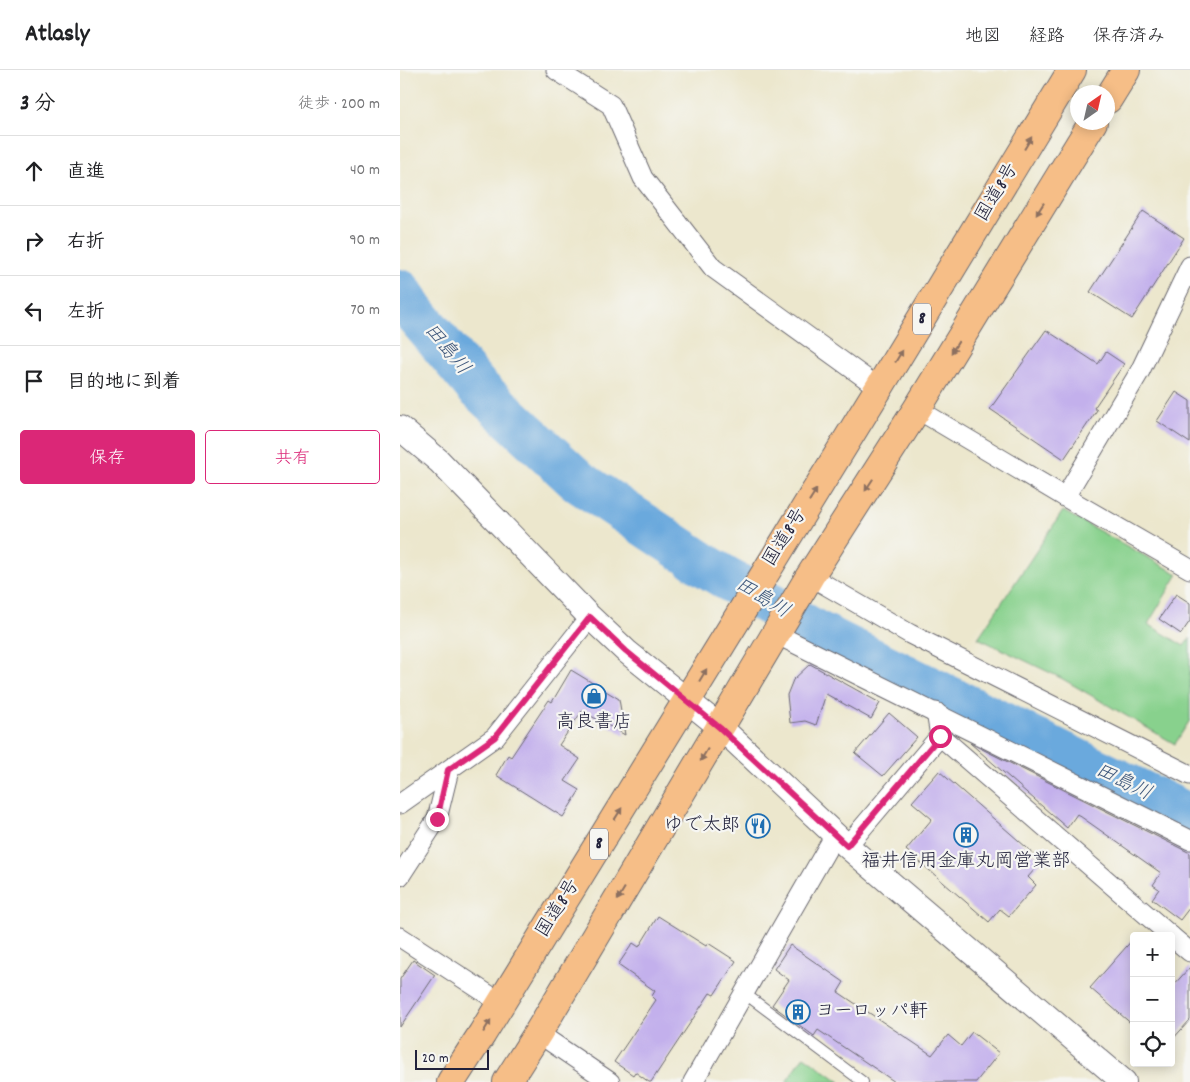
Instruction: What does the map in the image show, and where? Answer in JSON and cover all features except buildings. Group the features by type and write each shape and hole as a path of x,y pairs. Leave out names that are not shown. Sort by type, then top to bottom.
{"highway":[{"name":"国道8号","path":"451,1082 688,701 1072,70"},
{"path":"1115,88 1126,70"},
{"name":"8","path":"507,1082 779,628 917,409 1088,130"}],"street":[{"path":"556,70 611,105 643,178 713,268 879,388"},
{"path":"1065,498 1140,371 1190,266"},
{"path":"917,409 1065,498 1190,569"},
{"path":"400,428 439,461 590,617 626,651 720,728 841,840 1124,1082"},
{"path":"808,581 1190,776"},
{"path":"400,804 495,737 590,617"},
{"path":"779,628 936,712 1190,840"},
{"path":"936,712 940,736 1166,932"},
{"path":"693,1082 744,993 841,840 940,736"},
{"path":"400,876 437,819 448,770"},
{"path":"400,937 501,1003"},
{"path":"1175,939 1190,952"},
{"path":"538,1033 610,1082"}],"lane":[{"path":"744,993 863,1082"}],"green space":[{"path":"1063,511 1178,574 1148,624 1184,646 1190,638 1190,720 1175,744 1061,678 978,638"},
{"path":"804,1056 840,1082 786,1082"}],"waterway":[{"name":"田島川","path":"400,291 414,312 477,387 578,481 708,567 814,631 1190,816"}],"place":[{"name":"高良書店","path":"594,696"},
{"name":"ゆで太郎","path":"758,826"},
{"name":"福井信用金庫丸岡営業部","path":"966,835"},
{"name":"ヨーロッパ軒","path":"798,1012"}],"route":[{"path":"437,819 448,770 495,737 590,617 626,651 720,728 847,846 940,736"}]}
